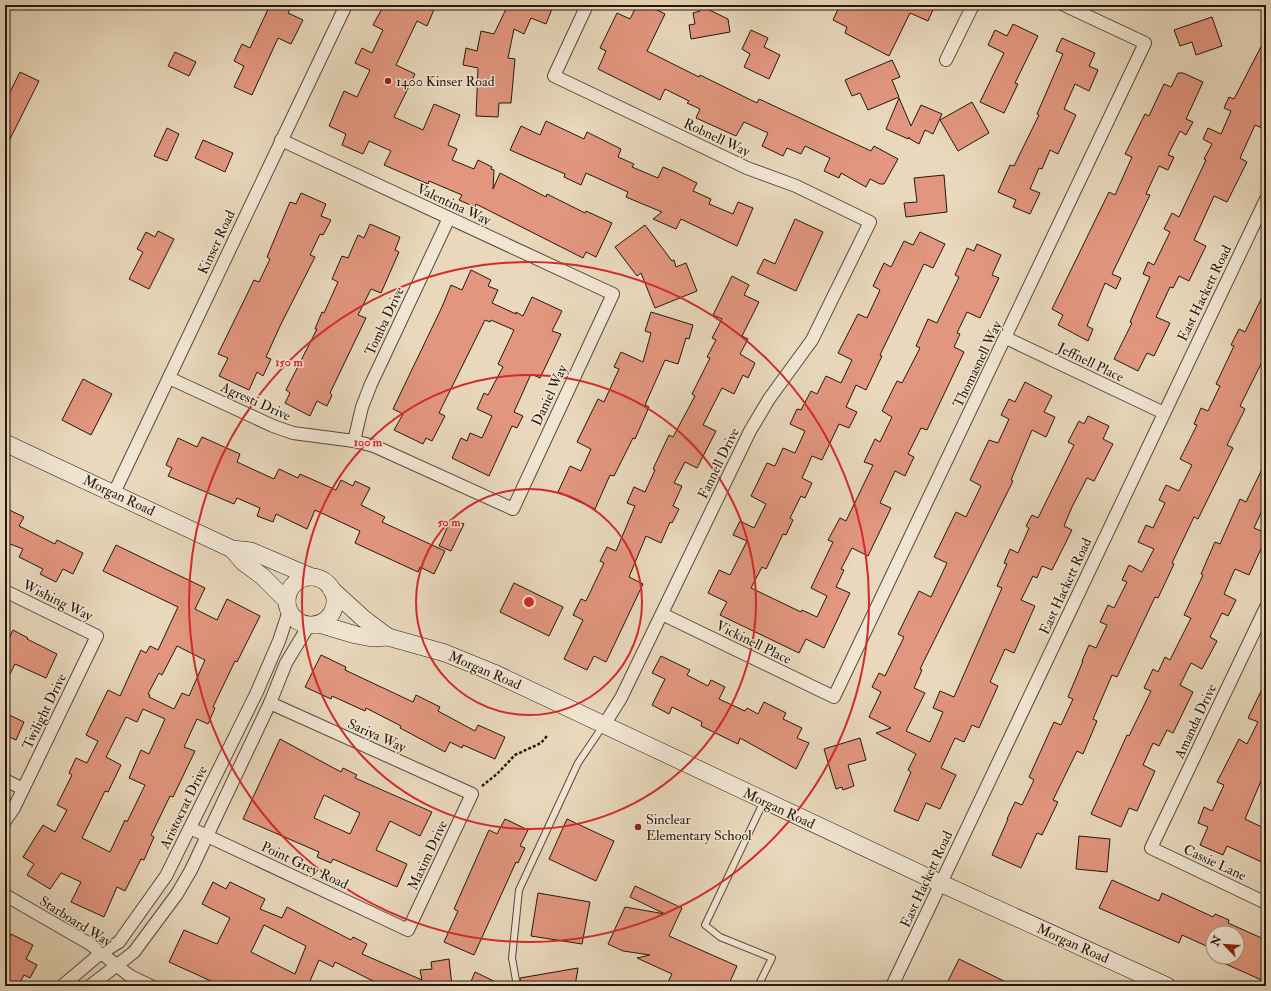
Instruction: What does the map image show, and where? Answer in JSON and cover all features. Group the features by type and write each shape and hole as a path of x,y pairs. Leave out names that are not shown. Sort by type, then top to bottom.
{"street":[{"name":"Kinser Road","path":"114,493 346,5"},
{"name":"Robnell Way","path":"588,5 554,76 747,168 796,186 870,222"},
{"path":"946,60 972,5"},
{"name":"Thomasnell Way","path":"834,697 1145,43 1064,5"},
{"name":"Valentina Way","path":"282,140 613,294"},
{"name":"East Hackett Road","path":"892,986 1266,199"},
{"name":"Tomba Drive","path":"354,441 362,407 371,384 449,218"},
{"name":"Fannell Drive","path":"604,725 621,698 750,432 769,399 812,340 870,222"},
{"name":"Daniel Way","path":"512,509 613,294"},
{"name":"Jeffnell Place","path":"1006,338 1164,413"},
{"name":"Agresti Drive","path":"169,378 293,433 354,441 394,454 512,509"},
{"name":"Morgan Road","path":"5,443 232,549 251,551 312,577"},
{"name":"Morgan Road","path":"232,549 243,562 262,576 288,606"},
{"path":"90,986 134,952 160,918 191,870 270,703 286,663 314,624 330,616 333,609 334,595 326,583 312,577 298,581 292,586 288,606 297,621 314,624"},
{"name":"Morgan Road","path":"331,589 364,619 388,637"},
{"name":"Wishing Way","path":"5,591 97,636"},
{"name":"Aristocrat Drive","path":"62,986 101,953 119,942 147,905 166,876 256,694 279,641 288,606"},
{"name":"Amanda Drive","path":"1151,848 1266,607"},
{"name":"Vickinell Place","path":"662,614 834,697"},
{"name":"Morgan Road","path":"314,624 372,638 388,637 445,653 494,672 764,801 1167,986"},
{"name":"Twilight Drive","path":"5,821 14,808 97,636"},
{"name":"Sariya Way","path":"270,703 472,794"},
{"path":"5,780 23,788"},
{"name":"Maxim Drive","path":"408,930 472,794"},
{"name":"Point Grey Road","path":"190,828 408,930"},
{"name":"Cassie Lane","path":"1151,848 1266,903"},
{"name":"Starboard Way","path":"5,896 90,944 130,976 151,986"}],"lane":[{"path":"517,986 512,958 519,890 578,763 604,725"},
{"path":"758,986 772,958 720,936 705,925 764,801"}],"path":[{"path":"472,794 497,774 515,755 541,743 547,736"}],"building":[{"path":"270,5 292,5 288,13 303,20 291,44 278,38 252,95 234,87 244,66 234,61 242,44 250,48"},
{"path":"384,5 436,5 427,26 417,21 396,65 415,74 394,117 423,130 434,104 460,115 448,145 457,149 452,160 474,169 478,160 492,167 491,169 494,170 493,189 500,173 546,197 547,194 585,213 586,211 612,223 596,257 586,252 583,258 476,204 475,207 459,200 462,195 429,181 428,184 384,165 391,151 369,141 363,154 342,145 346,134 329,126 344,91 357,97 370,70 355,63 362,48 372,53 383,30 373,25"},
{"path":"503,5 544,5 552,9 546,24 531,18 524,34 514,29 508,58 515,59 511,103 499,103 498,117 476,116 478,68 463,65 466,48 477,51 481,31 494,34 507,7"},
{"path":"637,5 647,5 665,14 647,51 699,77 700,75 757,103 759,99 871,151 874,146 898,159 884,184 880,184 870,179 866,187 841,173 839,178 824,171 830,158 805,146 801,154 787,148 783,156 762,146 768,133 744,122 736,136 696,118 700,109 687,103 689,101 665,89 660,100 598,69 606,51 600,48 617,13 630,19"},
{"path":"699,5 728,19 730,32 691,39 689,25 695,24 693,13 700,11"},
{"path":"840,5 935,5 928,21 910,13 889,56 845,33 847,27 833,20"},
{"path":"1212,17 1222,46 1196,55 1192,42 1180,46 1174,30"},
{"path":"1013,24 1038,36 1015,83 1018,84 1004,113 980,102 1004,53 988,45 995,30 1007,36"},
{"path":"751,30 768,38 764,47 780,55 769,79 744,67 750,54 742,49"},
{"path":"1266,37 1266,120 1262,128 1255,125 1240,158 1247,162 1227,202 1214,196 1194,240 1206,246 1189,281 1179,276 1173,288 1170,287 1156,317 1170,323 1154,356 1147,353 1138,371 1114,359 1132,323 1130,322 1150,277 1143,274 1148,262 1154,265 1170,232 1164,229 1172,213 1179,217 1206,160 1204,159 1212,144 1203,139 1208,128 1221,134 1231,111 1224,108 1229,97 1234,99"},
{"path":"1062,38 1095,53 1089,66 1098,70 1089,91 1075,84 1064,109 1076,115 1058,154 1050,150 1042,169 1039,168 1030,189 1040,193 1030,214 1013,207 1016,200 998,192 1010,165 1014,166 1039,115 1037,114 1063,54 1056,51"},
{"path":"175,52 196,62 189,76 168,66"},
{"path":"892,60 900,77 892,80 899,97 868,110 860,93 852,96 845,80"},
{"path":"20,72 39,81 5,149 5,102"},
{"path":"1178,73 1183,73 1203,82 1186,119 1193,122 1186,135 1180,131 1168,155 1174,157 1168,170 1159,166 1146,194 1150,195 1112,274 1121,278 1116,289 1105,283 1087,326 1093,329 1088,341 1058,325 1063,315 1052,309 1109,192 1115,195 1132,157 1125,154 1145,114 1149,116 1164,84 1171,87"},
{"path":"899,98 911,126 921,105 942,114 933,134 925,130 919,144 909,137 908,139 886,129"},
{"path":"972,102 989,133 958,151 940,120"},
{"path":"546,121 584,139 587,132 621,149 618,157 634,164 632,167 658,178 663,167 697,183 693,191 711,199 709,204 733,214 738,202 753,208 737,246 681,219 676,229 653,219 662,212 626,197 628,192 586,173 581,185 564,177 565,174 510,150 521,126 540,135"},
{"path":"167,128 179,134 167,161 154,156"},
{"path":"203,140 233,153 225,172 195,158"},
{"path":"944,175 947,212 906,217 904,203 917,202 914,178"},
{"path":"301,193 326,204 321,216 331,220 323,235 320,234 310,255 315,257 266,357 271,359 263,376 257,372 249,390 219,376 228,358 218,354 254,280 259,282 270,259 267,257 290,202 296,204"},
{"path":"795,219 823,232 796,291 757,273 764,259 775,264"},
{"path":"370,224 400,237 395,250 399,252 381,293 371,289 358,315 366,318 330,393 332,395 327,406 317,401 310,416 285,403 290,393 286,390 317,329 315,329 322,312 324,313 338,282 332,279 342,256 348,258 358,235 364,238"},
{"path":"645,225 672,261 674,260 676,267 686,263 697,291 655,308 641,273 637,276 615,247"},
{"path":"158,231 174,239 149,289 129,279 143,252 137,249 146,232 155,237"},
{"path":"920,232 945,244 933,268 924,264 880,355 882,356 866,390 856,385 846,407 857,412 849,428 839,424 822,460 812,456 802,478 812,483 805,498 801,496 790,518 793,520 786,535 783,534 766,569 762,567 751,588 801,612 802,610 817,617 827,596 811,588 833,542 828,540 840,518 846,521 873,465 864,462 875,439 880,442 892,417 882,411 897,381 902,383 920,348 916,346 928,319 937,323 959,277 955,275 967,248 974,251 977,244 1001,255 992,275 999,278 980,318 967,312 957,333 960,334 954,347 964,352 927,430 921,428 908,454 914,457 905,476 895,471 880,503 891,508 868,556 852,548 841,569 844,570 836,587 850,593 824,648 806,639 799,653 720,615 727,602 708,593 719,570 730,575 747,541 733,535 740,521 754,528 766,504 751,496 767,463 775,466 783,448 795,453 805,431 790,424 797,409 801,410 811,391 817,394 826,376 841,383 852,360 838,353 858,314 867,318 880,290 873,286 884,263 891,267 904,241 913,245"},
{"path":"471,270 491,280 488,286 498,290 492,303 516,314 516,312 523,316 532,297 562,311 552,331 561,334 540,378 531,374 514,412 523,416 517,428 512,426 489,476 452,458 461,438 467,441 470,433 482,438 492,416 477,409 484,393 488,395 503,367 498,364 514,330 491,320 490,322 485,320 439,413 445,416 432,441 426,438 423,444 394,430 403,414 393,409 451,285 462,290"},
{"path":"732,276 749,285 744,295 759,302 742,336 748,339 740,354 755,363 748,378 743,375 734,394 722,388 703,425 716,431 697,468 685,462 674,483 682,486 673,506 679,509 672,523 670,522 661,543 646,536 629,577 643,584 606,662 594,656 587,670 564,659 583,620 573,615 581,599 586,601 604,563 600,561 607,547 616,551 635,506 627,503 634,487 645,492 655,470 653,469 669,435 673,437 695,396 692,394 710,358 707,357 716,340 712,338 722,319 713,315"},
{"path":"1266,289 1266,354 1240,406 1245,409 1227,445 1233,448 1198,519 1194,517 1172,563 1174,564 1158,598 1155,597 1117,677 1112,675 1093,719 1097,721 1083,754 1077,751 1053,800 1058,802 1042,835 1037,833 1021,868 992,855 1015,802 1022,805 1034,780 1029,777 1054,722 1061,725 1073,699 1068,697 1082,661 1089,645 1096,648 1107,625 1100,622 1108,605 1114,608 1127,582 1122,580 1129,565 1142,572 1154,549 1138,542 1146,525 1153,528 1165,503 1159,500 1166,485 1179,491 1192,465 1180,459 1197,425 1194,424 1201,408 1208,411 1220,386 1216,384 1234,346 1231,345 1239,329 1245,332"},
{"path":"651,312 693,325 689,339 686,338 678,364 665,360 645,405 649,407 635,439 633,438 614,476 610,475 595,509 558,492 570,466 581,471 591,449 577,442 598,399 604,402 619,369 614,367 621,352 643,362 651,333 645,331"},
{"path":"83,379 112,394 91,435 62,420"},
{"path":"1025,382 1052,396 1044,412 1055,417 1046,437 1032,430 1011,480 1013,481 920,669 922,670 914,688 925,693 906,731 930,742 943,712 933,708 940,691 954,697 1002,588 997,586 1007,564 1004,563 1010,549 1018,553 1029,528 1026,526 1032,515 1038,518 1074,445 1068,442 1079,421 1084,424 1088,416 1109,426 1103,439 1113,444 1094,481 1087,478 1072,507 1064,526 1072,530 1052,570 1042,566 1037,578 1033,576 1021,600 1035,606 1014,653 1005,649 990,682 998,686 979,728 972,725 964,742 955,738 941,768 956,775 940,809 926,803 918,821 894,811 911,772 908,770 916,754 876,733 891,728 869,717 881,692 872,687 879,673 885,676 904,637 898,634 919,591 931,597 947,563 934,557 956,512 966,517 981,486 970,480 989,440 998,443 1009,419 1001,415 1009,399 1015,402"},
{"path":"202,437 240,454 237,462 274,479 279,469 298,478 300,474 336,490 341,480 353,486 355,481 370,488 361,505 385,517 382,522 445,551 434,574 420,567 418,572 355,543 360,531 315,510 307,529 276,514 273,522 257,516 260,508 237,498 234,504 168,476 172,468 166,465 178,438 197,447"},
{"path":"1266,461 1266,502 1254,528 1266,533 1266,538 1249,575 1235,569 1224,594 1236,600 1228,616 1222,613 1210,637 1217,641 1202,669 1191,663 1180,685 1193,692 1173,733 1167,730 1159,746 1153,743 1143,765 1155,771 1137,811 1129,808 1121,827 1091,814 1127,735 1129,736 1151,691 1144,688 1153,669 1158,672 1165,657 1170,660 1191,618 1184,615 1203,575 1201,574 1215,542 1220,544 1240,499 1246,502"},
{"path":"5,508 24,517 19,526 55,544 57,540 83,553 73,574 63,569 56,582 40,574 43,569 19,557 23,549 5,542"},
{"path":"451,519 464,524 451,551 439,546"},
{"path":"116,545 205,588 195,609 217,620 227,599 260,616 237,662 235,661 213,707 215,708 208,724 197,719 184,747 195,751 173,797 170,796 151,835 154,837 144,860 141,859 125,891 117,887 104,917 71,902 81,882 61,873 50,889 27,875 34,864 23,857 43,825 55,832 67,810 57,805 72,775 69,773 76,758 87,763 98,741 86,735 108,690 120,696 141,650 146,653 150,646 158,650 178,607 103,571","holes":["177,646 205,660 189,696 182,693 174,709 149,697 150,695 148,694 159,673 162,675","143,709 165,719 149,754 141,750 129,778 145,785 127,822 125,820 110,852 82,838 105,791 108,792 121,765 106,757 126,717 137,722"]},
{"path":"514,583 563,607 549,636 500,612"},
{"path":"13,630 57,654 46,678 15,664 5,684 5,647"},
{"path":"321,655 346,667 345,670 413,702 416,695 440,707 438,711 475,731 478,725 505,737 495,759 463,745 462,748 450,742 445,752 400,728 401,726 366,708 365,711 332,696 331,699 305,687"},
{"path":"661,656 690,670 687,675 708,686 711,680 725,687 719,699 745,711 747,708 758,714 764,702 786,713 783,719 802,728 797,738 809,743 796,769 740,738 738,744 701,726 702,722 672,707 669,714 652,705 665,679 652,673"},
{"path":"1266,681 1266,769 1245,819 1266,829 1266,864 1227,846 1223,855 1200,845 1208,827 1198,823 1204,807 1212,811 1224,785 1217,782 1239,739 1247,744 1258,722 1248,718"},
{"path":"5,713 24,722 16,740 5,735"},
{"path":"860,738 866,760 848,765 854,786 843,790 842,787 836,789 824,749"},
{"path":"280,739 341,772 343,768 357,775 355,778 432,812 420,836 390,821 376,850 407,864 397,887 333,859 331,863 317,857 319,852 243,819","holes":["324,795 360,813 350,834 314,818"]},
{"path":"505,819 528,830 520,846 525,848 518,863 516,862 474,955 444,942 458,911 454,909 489,830 497,834"},
{"path":"567,819 614,841 596,881 549,859"},
{"path":"1079,836 1110,839 1107,872 1076,869"},
{"path":"1112,880 1159,901 1162,893 1213,917 1215,914 1229,920 1228,923 1232,925 1205,925 1205,945 1182,935 1179,943 1099,908"},
{"path":"213,882 226,889 230,882 265,899 260,909 282,918 287,907 351,940 353,937 367,944 362,954 422,980 420,970 432,969 431,962 449,959 452,986 373,986 375,982 335,962 333,967 319,960 310,981 321,986 222,986 169,962 184,930 217,944 230,918 202,904","holes":["264,925 306,946 295,974 251,952"]},
{"path":"635,886 682,908 669,936 737,966 728,986 666,986 672,974 637,958 650,955 623,951 608,944 625,907 665,914 630,897"},
{"path":"538,893 590,902 582,944 531,936"},
{"path":"1245,931 1266,940 1266,982 1228,965 1245,965"},
{"path":"11,934 33,945 26,959 37,965 30,978 24,975 18,986 5,986 5,945"},
{"path":"959,959 1014,986 958,986 948,981"},
{"path":"578,968 575,986 521,986 520,978"},
{"path":"475,972 504,986 469,986"}],"place":[{"name":"1400 Kinser Road","path":"388,81"},
{"name":"Sinclear Elementary School","path":"638,827"}]}
